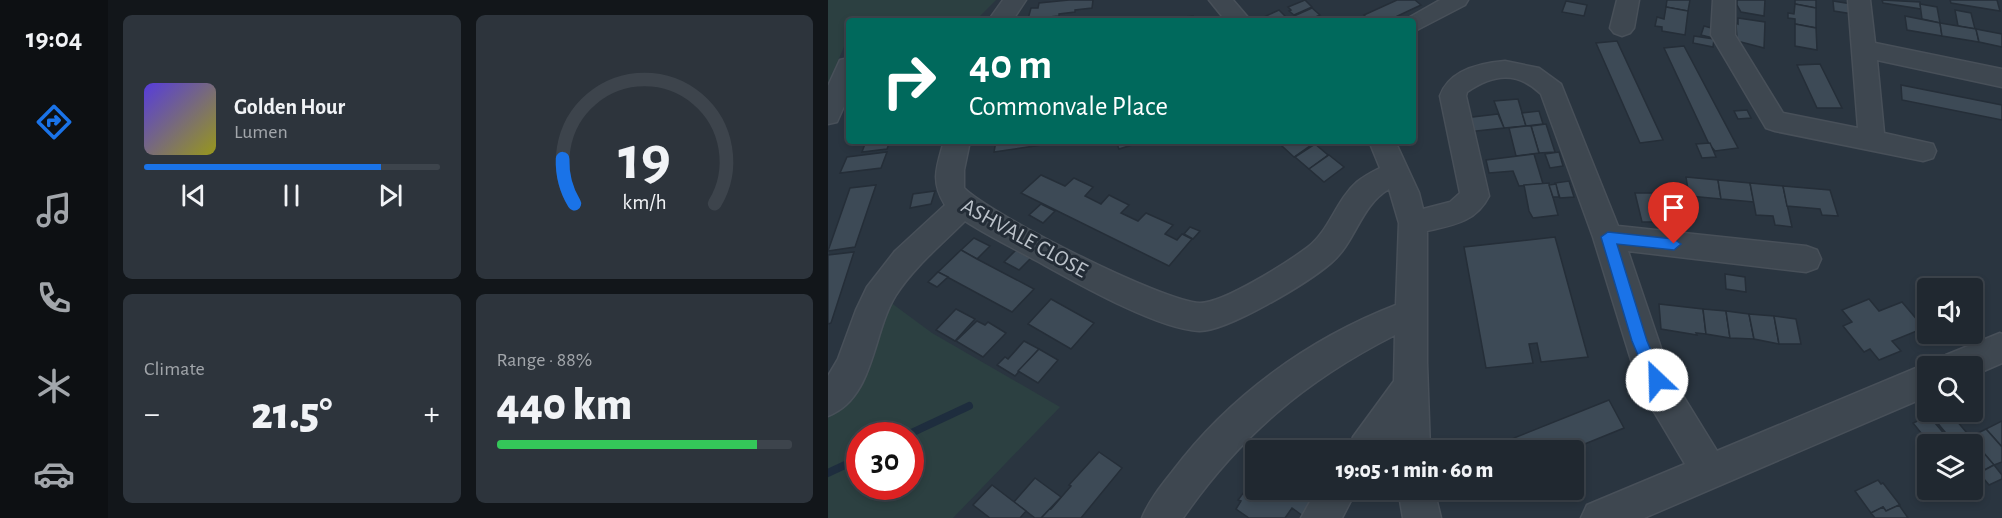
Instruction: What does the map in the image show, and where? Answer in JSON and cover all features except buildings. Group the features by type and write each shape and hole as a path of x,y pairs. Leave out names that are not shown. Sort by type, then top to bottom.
{"street":[{"path":"1002,18 1015,0"},
{"path":"1220,0 1236,18"},
{"path":"1416,22 1457,0"},
{"path":"1622,28 1628,0"},
{"path":"1724,0 1723,35 1775,121 1923,151"},
{"path":"1859,0 1872,141"},
{"path":"1864,49 2002,78"},
{"path":"1413,223 1459,212 1475,196 1453,96 1456,87 1480,73 1515,69 1532,72 1543,80 1552,90 1608,237 1649,363 1665,398 1709,471"},
{"path":"828,115 846,73"},
{"name":"ASHVALE CLOSE","path":"956,144 948,183 951,195 963,205 986,220 1150,303 1186,316 1200,317 1218,312 1310,263 1330,246 1366,190 1396,172"},
{"path":"1383,144 1396,172 1413,223 1412,440"},
{"path":"828,400 836,393 848,374 860,349 877,298 897,271 963,205"},
{"path":"1608,237 1806,259"},
{"path":"1161,518 1205,458 1247,417 1295,376 1385,322 1412,313"},
{"path":"1981,356 2000,348"},
{"path":"1600,518 1917,384"},
{"path":"1373,440 1411,385"},
{"path":"1320,518 1332,500"},
{"path":"1418,500 1422,518"}],"green space":[{"path":"828,0 996,0 979,17 846,18 846,42 828,84"},
{"path":"890,302 932,333 1060,407 953,518 828,518 828,418 855,394"}],"waterway":[{"path":"924,427 969,406"},
{"path":"828,473 846,465"}],"route":[{"path":"1657,380 1640,341 1608,237 1674,244"}]}
